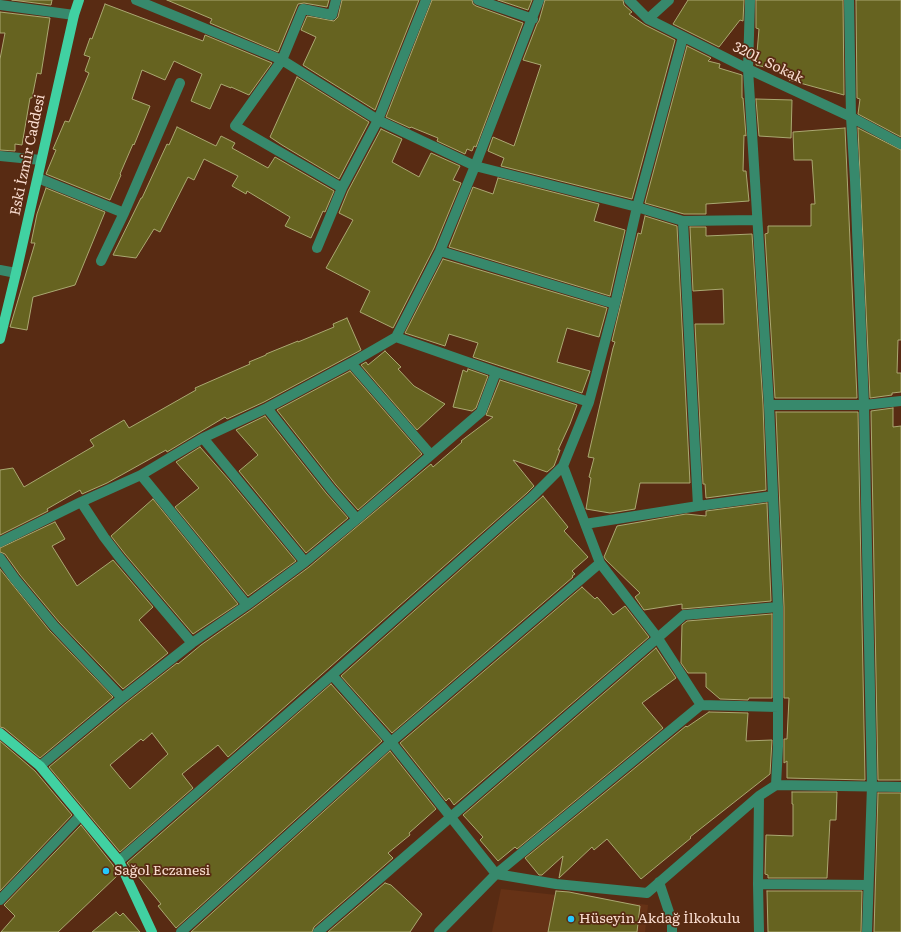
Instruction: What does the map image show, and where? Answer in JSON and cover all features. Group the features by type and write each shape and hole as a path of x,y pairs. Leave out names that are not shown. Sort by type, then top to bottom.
{"main road":[{"name":"Eski İzmir Caddesi","path":"0,339 74,15 79,0"},
{"path":"0,733 40,766 119,861 152,932"}],"street":[{"path":"136,0 282,60 378,120 476,166 637,207 683,221 757,220"},
{"path":"336,0 332,15 304,9 282,60 235,126 342,188"},
{"path":"317,248 342,188 378,120 426,0"},
{"path":"478,0 533,19"},
{"path":"0,542 81,502 141,475 203,438 267,408 396,337 440,251 476,166 539,0"},
{"name":"3201. Sokak","path":"629,0 648,19 748,70 851,117 901,144"},
{"path":"648,19 669,0"},
{"path":"750,0 748,70 769,405 778,607 776,785"},
{"path":"849,0 851,117 864,406 872,786 867,932"},
{"path":"0,5 74,15"},
{"path":"119,861 532,498 563,466 589,402 615,304 637,207 683,37"},
{"path":"100,261 124,213 180,83"},
{"path":"0,156 41,160"},
{"path":"38,178 124,213"},
{"path":"683,221 698,506"},
{"path":"440,251 615,304"},
{"path":"0,270 16,273"},
{"path":"396,337 496,372 589,402"},
{"path":"350,363 431,455"},
{"path":"40,766 122,698 192,643 305,562 357,519 480,412 496,372"},
{"path":"769,405 864,406 901,401"},
{"path":"267,408 331,489 357,519"},
{"path":"203,438 305,562"},
{"path":"563,466 600,563 657,637 701,705"},
{"path":"141,475 247,605"},
{"path":"585,524 773,496"},
{"path":"81,502 120,558 192,643"},
{"path":"0,558 15,579 54,626 122,698"},
{"path":"181,932 391,742 600,563"},
{"path":"318,932 684,615 778,607"},
{"path":"332,675 391,742 496,874 556,884 647,892 759,796 776,785 901,787"},
{"path":"439,932 496,874 701,705 778,707"},
{"path":"759,796 759,932"},
{"path":"0,900 81,815"},
{"path":"659,882 672,921 672,932"},
{"path":"758,884 868,885"}],"shaded area":[{"name":"Hüseyin Akdağ İlkokulu","path":"501,889 648,905 645,932 492,932"}],"building":[{"path":"12,0 52,0 51,5"},
{"path":"167,0 329,0 327,7 304,3 298,4 278,52 210,23 212,19"},
{"path":"342,0 419,0 375,110 303,65 316,37 301,30 307,16 334,21 338,17"},
{"path":"432,0 472,0 473,4 476,6 523,23 476,147 474,146 472,151 467,149 465,154 437,141 438,138 411,127 410,128 386,117"},
{"path":"498,0 532,0 528,10"},
{"path":"545,0 623,0 624,5 632,12 629,14 645,25 675,40 632,199 501,166 504,158 488,151 493,137 514,146 541,65 523,60 539,21"},
{"path":"688,0 744,0 743,21 740,20 719,47 673,24"},
{"path":"756,0 843,0 844,95 789,80 790,73 756,65 759,29 756,28"},
{"path":"856,0 901,0 901,137 858,114 860,99 857,98"},
{"path":"105,4 203,41 205,35 272,63 249,95 221,84 210,109 191,101 202,74 174,61 165,80 142,70 132,99 150,106 110,200 46,174 56,150 53,149 65,121 69,122 89,73 85,71 90,57 84,55 90,38 92,39"},
{"path":"0,12 50,18 41,74 37,73 32,98 30,98 22,145 15,144 15,151 0,150 0,59 5,33 0,33"},
{"path":"687,46 711,58 708,61 720,64 719,68 742,75 742,98 746,136 744,135 743,171 746,171 749,201 706,204 706,214 684,214 645,203"},
{"path":"297,77 369,122 339,179 270,137"},
{"path":"756,99 792,100 791,138 759,136"},
{"path":"177,127 216,146 221,136 235,143 232,148 268,168 275,157 334,191 311,238 285,226 290,217 247,191 246,194 232,186 238,176 204,159 194,180 188,177 160,232 154,229 136,258 113,255 167,144 169,145"},
{"path":"845,128 857,398 775,398 765,234 768,233 768,226 811,226 811,204 815,204 812,160 794,160 793,132"},
{"path":"858,128 901,150 901,340 898,340 897,373 901,373 901,392 892,393 892,395 870,398"},
{"path":"381,129 402,139 392,162 419,177 431,153 460,166 453,180 461,183 434,248 393,328 360,312 370,291 326,268 353,220 339,213 348,191"},
{"path":"498,178 599,204 594,221 625,230 610,296 449,247 473,187 493,194"},
{"path":"46,188 105,212 75,285 33,297 27,330 10,327 35,243 31,243 37,214"},
{"path":"645,216 677,226 690,483 640,483 635,509 610,513 586,509 591,478 589,477 594,458 588,457 615,342 612,341 638,233 641,234"},
{"path":"690,227 706,227 706,236 752,234 763,405 766,490 706,498 705,484 703,484 695,324 724,324 723,289 693,291"},
{"path":"443,259 607,308 599,337 567,328 557,362 590,371 582,393 473,357 478,343 449,334 445,346 405,333"},
{"path":"347,318 361,350 264,402 227,419 225,417 167,452 166,450 107,483 82,494 80,490 47,509 48,511 0,535 0,470 13,468 24,487 94,446 90,440 124,420 129,428 196,390 195,388 250,364 249,362 266,354 334,327 333,324"},
{"path":"385,351 401,367 398,369 414,386 445,404 417,430 361,365 366,362 368,365"},
{"path":"468,369 488,376 476,408 472,411 453,407 463,370 467,372"},
{"path":"350,371 422,454 358,510 336,485 277,410"},
{"path":"500,380 577,405 558,450 560,450 554,466 547,472 513,460 534,486 527,493 228,757 218,745 182,774 193,788 120,852 49,767 177,663 178,664 201,645 309,567 431,464 433,467 462,442 461,441 493,417 486,415","holes":["152,733 168,754 130,789 110,765 141,739 143,741"]},
{"path":"893,408 893,427 901,426 901,780 878,780 871,411"},
{"path":"776,412 858,412 865,780 787,778 787,761 784,763 784,739 787,739 789,698 784,698 784,607"},
{"path":"265,416 326,493 348,518 306,553 239,471 258,455 236,430"},
{"path":"200,447 296,561 248,596 175,507 199,488 176,462"},
{"path":"543,496 568,527 564,531 588,557 572,571 575,574 572,576 573,577 392,733 341,676"},
{"path":"153,499 238,604 193,634 111,536"},
{"path":"767,503 771,601 682,609 682,604 644,610 635,597 640,593 604,557 617,526 686,514 706,516 706,511"},
{"path":"55,522 65,539 52,546 77,586 113,560 153,607 139,620 168,653 123,689 59,622 20,575 5,554 0,552 0,548"},
{"path":"0,569 49,630 113,697 40,758 4,728 0,727"},
{"path":"582,587 595,599 597,597 613,615 625,606 649,637 454,805 449,798 446,801 400,743"},
{"path":"772,614 772,698 749,698 748,700 720,699 706,687 706,673 688,673 681,663 682,625 687,621"},
{"path":"656,648 676,678 642,703 663,728 517,849 515,847 498,861 480,840 483,837 463,815"},
{"path":"331,684 382,741 176,928 158,906 161,904 127,863"},
{"path":"709,712 748,713 746,741 772,740 770,774 690,837 691,838 641,879 607,839 594,850 592,847 559,878 563,856 542,875 539,875 525,858 686,726 687,727"},
{"path":"0,741 35,771 72,815 0,891"},
{"path":"390,751 436,809 409,833 410,835 388,853 393,858 314,927 312,932 191,932"},
{"path":"792,792 837,792 836,820 830,820 827,878 768,878 768,875 765,874 766,835 793,836"},
{"path":"878,793 901,793 901,932 874,932"},
{"path":"81,825 113,865 118,875 58,932 1,932 15,916 4,905"},
{"path":"385,883 391,885 422,914 410,932 328,932"},
{"path":"556,891 569,892 640,906 637,932 548,932"},
{"path":"767,891 862,891 861,932 768,932"},
{"path":"116,912 120,916 123,913 140,932 92,932"}],"place":[{"name":"Sağol Eczanesi","path":"106,871"},
{"name":"Hüseyin Akdağ İlkokulu","path":"571,919"}]}
